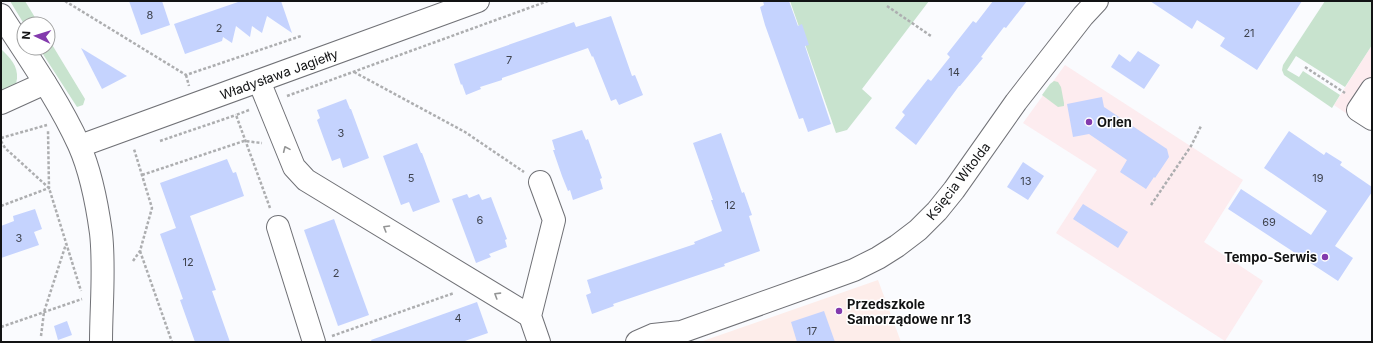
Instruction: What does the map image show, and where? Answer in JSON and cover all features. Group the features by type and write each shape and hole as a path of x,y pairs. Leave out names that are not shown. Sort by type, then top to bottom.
{"street":[{"name":"Władysława Jagiełły","path":"80,146 259,81 426,10 478,1"},
{"name":"Księcia Witolda","path":"637,342 653,335 674,337 854,270 878,258 897,246 918,230 937,211 954,190 1016,102 1083,16 1097,1"},
{"path":"1,15 45,83 80,146 91,182 101,234 101,342"},
{"path":"259,81 294,167 306,180 530,316"},
{"path":"1,103 45,83"},
{"path":"539,342 530,316 554,220 540,182"},
{"path":"278,227 322,339"}],"path":[{"path":"65,1 186,75 191,90"},
{"path":"156,142 236,115 548,1"},
{"path":"887,6 931,36"},
{"path":"186,75 301,36"},
{"path":"1305,67 1369,104"},
{"path":"354,71 465,132 540,182"},
{"path":"236,115 244,140 278,227"},
{"path":"1,327 83,299 49,188 48,124 1,140 5,148 49,188"},
{"path":"1151,206 1202,126"},
{"path":"142,175 244,140 285,146"},
{"path":"128,151 134,149 152,208 140,250 133,261"},
{"path":"1,206 49,188"},
{"path":"41,336 44,312 66,243"},
{"path":"140,250 172,342"},
{"path":"322,339 479,284"}],"shaded area":[{"path":"1372,45 1372,131 1334,105"},
{"path":"1065,65 1243,180 1204,242 1263,281 1225,341 1056,233 1097,170 1023,123"},
{"name":"Przedszkole Samorządowe nr 13","path":"878,280 901,342 700,342"}],"green space":[{"path":"10,1 25,1 34,16 19,16"},
{"path":"790,1 929,1 862,89 872,98 847,130 836,133"},
{"path":"1325,1 1372,1 1372,45 1345,87 1296,56 1287,70 1299,77 1303,71 1340,95 1332,108 1284,75 1282,70 1283,65"},
{"path":"1,49 15,66 17,79 14,86 1,94"},
{"path":"56,51 85,99 83,105 77,107 44,56 56,56"},
{"path":"1054,81 1058,82 1061,87 1064,106 1058,107 1042,95"}],"building":[{"path":"129,1 162,1 170,25 141,35"},
{"path":"241,1 281,1 292,33 267,16 262,33 252,26 250,37 236,26 232,43 223,37 222,41 185,54 174,24"},
{"path":"763,1 789,1 798,26 802,24 809,45 805,46 831,124 808,132 803,118 799,119 765,25 760,7 764,5"},
{"path":"993,1 1027,1 1006,28 1004,27 981,57 983,58 959,86 916,145 895,128 905,115 902,112 928,79 931,81 950,57 947,54 973,21 976,23"},
{"path":"1150,1 1302,1 1257,70 1220,46 1225,38 1197,20 1192,29"},
{"path":"611,16 632,76 635,75 643,95 619,105 616,99 611,101 593,56 592,57 588,48 502,78 502,80 480,87 481,89 466,95 454,64 574,22 576,27"},
{"path":"81,48 127,76 102,89"},
{"path":"1138,51 1160,65 1144,89 1111,67 1119,54 1130,62"},
{"path":"1102,97 1104,107 1167,149 1169,157 1146,189 1120,172 1127,160 1089,134 1073,137 1067,104"},
{"path":"346,99 369,158 343,168 340,158 332,161 317,120 320,118 317,110"},
{"path":"582,130 586,140 588,139 602,178 600,179 603,189 573,200 570,190 568,191 562,176 553,150 555,150 552,140"},
{"path":"1289,131 1324,155 1326,152 1342,162 1340,165 1372,187 1372,192 1335,246 1353,258 1338,281 1228,209 1241,189 1311,235 1327,211 1264,168"},
{"path":"721,133 742,193 744,192 752,215 749,216 760,251 724,264 725,266 613,304 614,306 592,314 586,295 591,293 587,280 695,244 694,242 722,231 693,143"},
{"path":"417,143 440,202 413,212 409,202 401,205 383,156"},
{"path":"227,159 233,173 236,172 244,196 190,216 216,290 212,291 230,342 195,342 180,300 183,299 160,234 176,228 160,183"},
{"path":"1023,162 1044,176 1028,200 1007,187"},
{"path":"467,194 469,198 479,194 482,200 491,197 507,239 505,240 507,247 489,254 491,257 476,263 452,199"},
{"path":"1083,204 1128,232 1118,248 1073,219"},
{"path":"35,209 42,229 34,232 39,245 1,258 1,226 14,221 13,216"},
{"path":"334,219 369,315 338,326 304,230"},
{"path":"477,302 488,333 462,342 372,342 371,340"},
{"name":"Przedszkole Samorządowe nr 13","path":"824,311 835,342 797,342 791,322"},
{"path":"67,321 72,335 58,340 54,326"}],"place":[{"name":"Orlen","path":"1089,122"},
{"name":"Tempo-Serwis","path":"1325,257"},
{"name":"Przedszkole Samorządowe nr 13","path":"839,311"}]}
